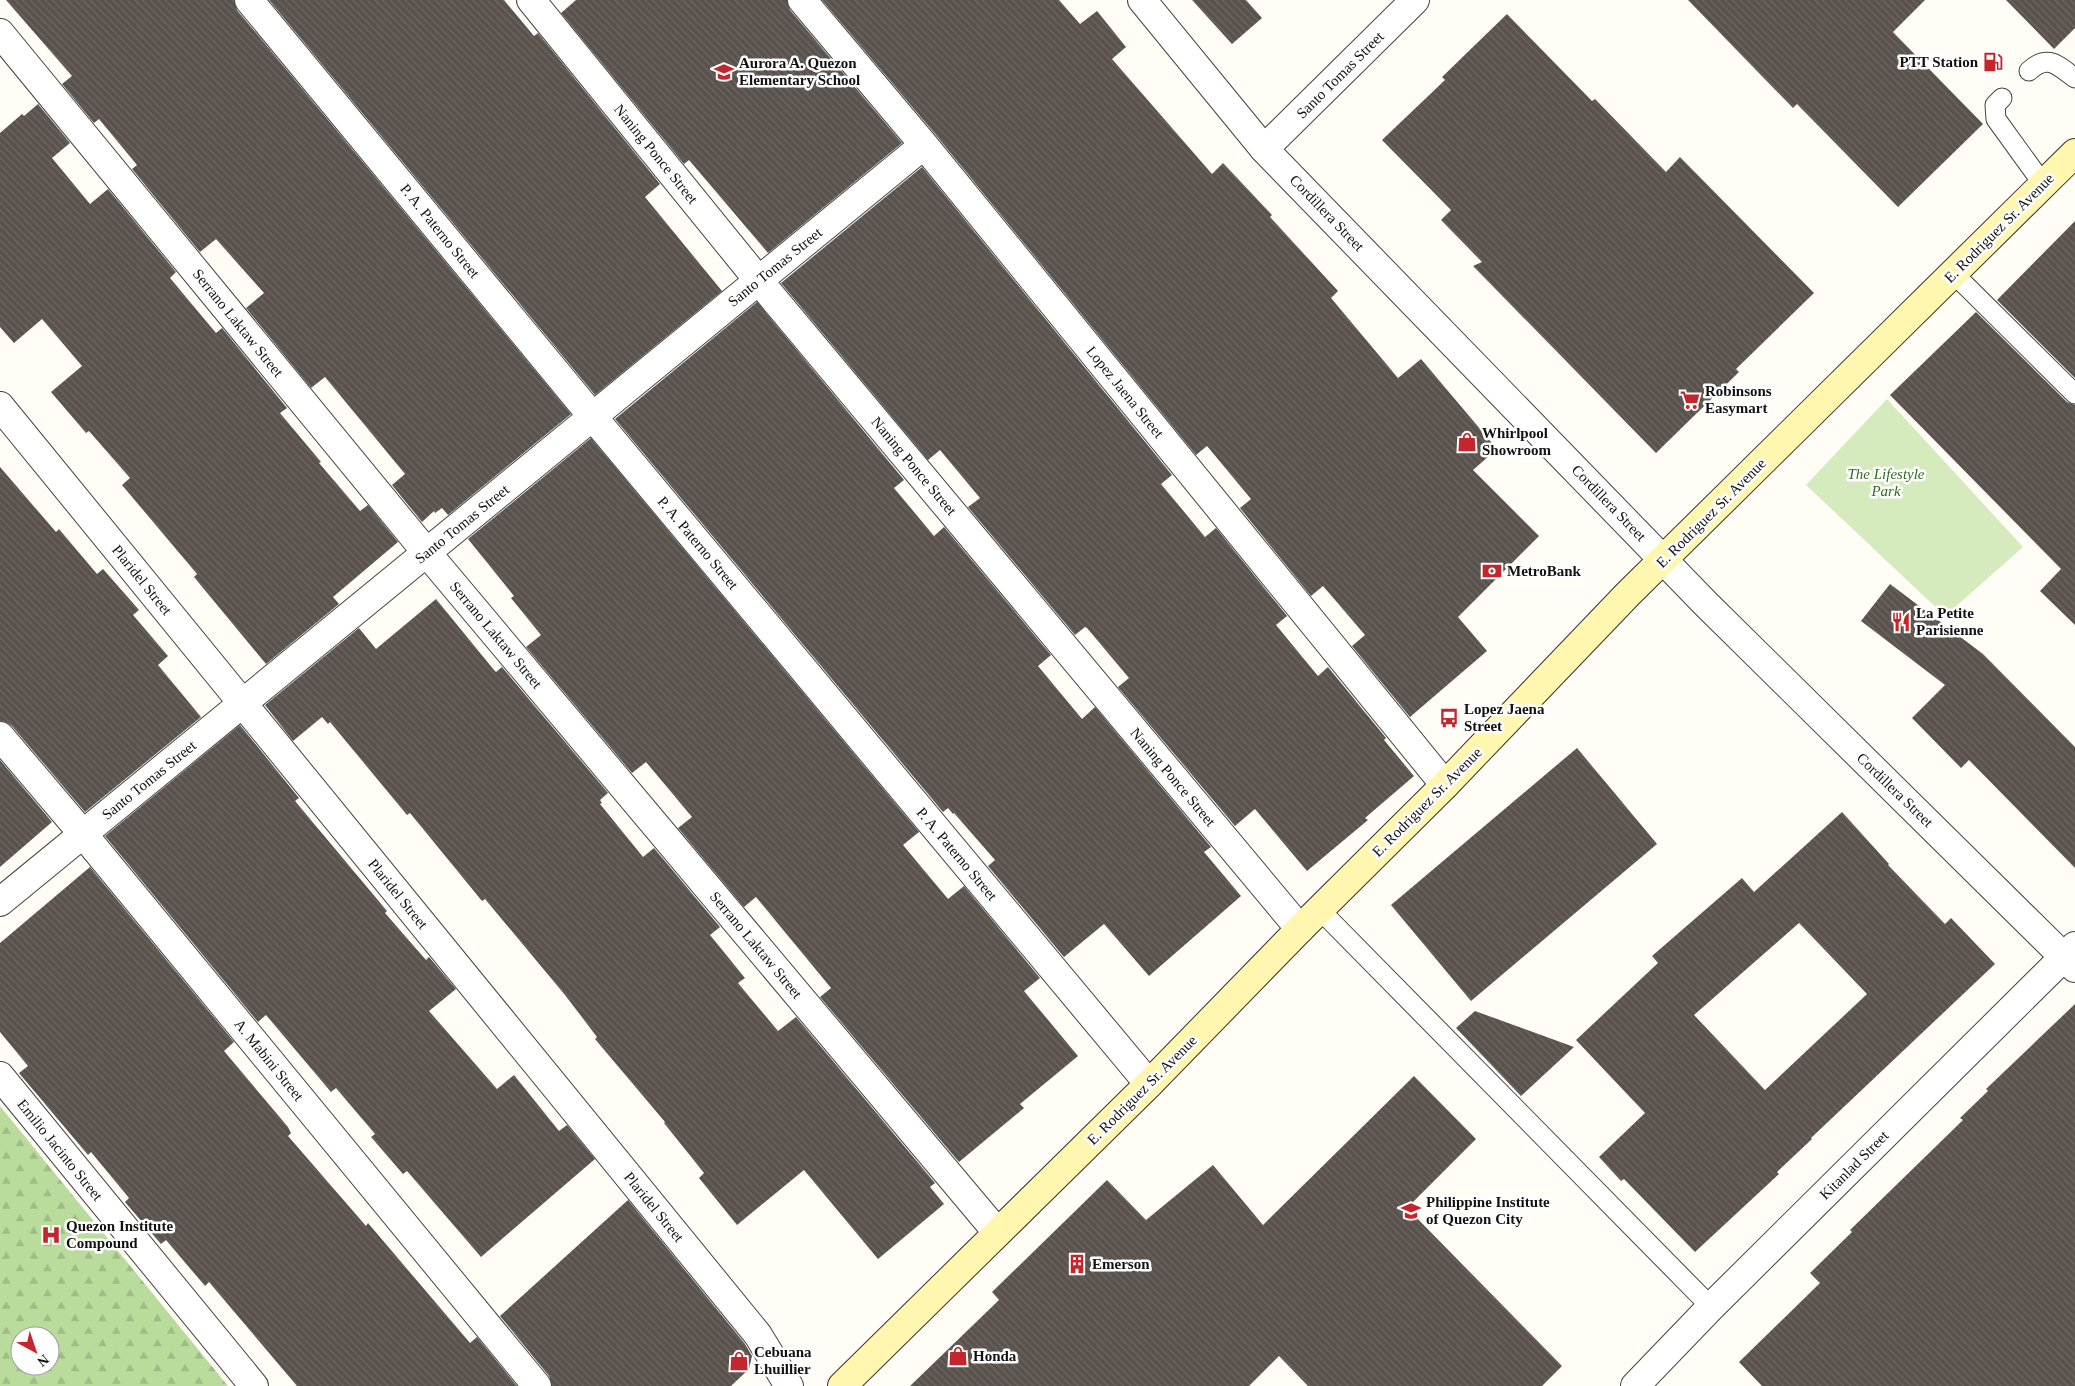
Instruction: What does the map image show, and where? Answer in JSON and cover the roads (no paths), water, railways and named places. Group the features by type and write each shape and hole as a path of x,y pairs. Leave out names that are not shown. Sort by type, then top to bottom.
{"main road":[{"name":"E. Rodriguez Sr. Avenue","path":"842,1386 1149,1084 1445,785 1664,559 2075,153"}],"street":[{"name":"P. A. Paterno Street","path":"249,0 593,417 1149,1084"},
{"name":"Naning Ponce Street","path":"531,0 759,281 1300,930"},
{"name":"Lopez Jaena Street","path":"802,0 924,145 1445,785"},
{"name":"Cordillera Street","path":"1142,0 1264,149 1664,559 1712,611 2071,957"},
{"name":"Santo Tomas Street","path":"1264,149 1415,0"},
{"name":"Serrano Laktaw Street","path":"0,33 426,553 997,1232"},
{"name":"Santo Tomas Street","path":"0,902 924,145"},
{"name":"Plaridel Street","path":"0,406 758,1335 788,1386"},
{"name":"A. Mabini Street","path":"0,736 83,834 537,1386"},
{"name":"Kitanlad Street","path":"1635,1386 1711,1307 2071,957"},
{"name":"Emilio Jacinto Street","path":"0,1076 254,1386"}],"lane":[{"path":"2029,71 2037,64 2055,63 2075,78"},
{"path":"2002,98 1995,105 1996,119 2043,184"},
{"path":"1953,273 2075,394"},
{"path":"1320,910 1711,1307"}],"place":[{"name":"PTT Station","path":"1993,62"},
{"name":"Aurora A. Quezon Elementary School","path":"724,72"},
{"name":"Robinsons Easymart","path":"1690,400"},
{"name":"Whirlpool Showroom","path":"1467,442"},
{"name":"MetroBank","path":"1492,571"},
{"name":"La Petite Parisienne","path":"1901,622"},
{"name":"Lopez Jaena Street","path":"1449,718"},
{"name":"Philippine Institute of Quezon City","path":"1411,1211"},
{"name":"Quezon Institute Compound","path":"51,1235"},
{"name":"Emerson","path":"1077,1264"},
{"name":"Honda","path":"958,1356"},
{"name":"Cebuana Lhuillier","path":"739,1361"}],"park label":[{"name":"The Lifestyle Park","path":"1886,482"}]}
